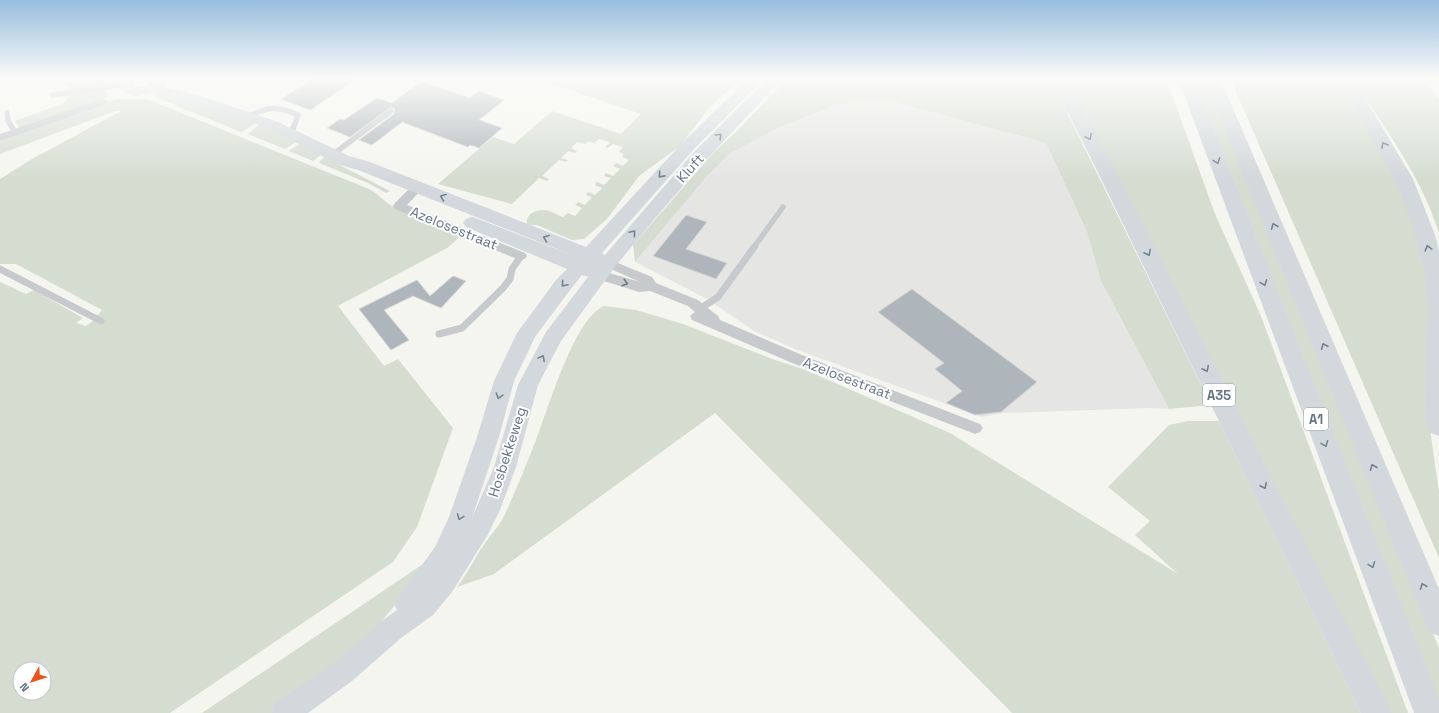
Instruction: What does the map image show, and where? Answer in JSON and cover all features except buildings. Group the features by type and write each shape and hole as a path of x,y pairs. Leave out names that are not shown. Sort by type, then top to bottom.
{"highway":[{"name":"A35","path":"1076,111 1377,713"},
{"name":"A1","path":"1199,111 1429,713"},
{"name":"A1","path":"1226,111 1439,622"},
{"path":"1364,111 1404,179 1425,236 1434,270 1438,307 1437,405 1439,426"}],"main road":[{"name":"Azelosestraat","path":"234,111 291,134 337,157 364,175 413,192 594,265"},
{"name":"Kluft","path":"594,265 688,146 724,111"},
{"name":"Kluft","path":"594,265 744,111"},
{"name":"Hosbekkeweg","path":"285,713 343,672 392,629 424,606 450,573 479,528 505,467 521,407 539,363 594,265"}],"street":[{"path":"0,138 76,111"},
{"name":"Azelosestraat","path":"413,192 399,206 521,256"},
{"name":"Azelosestraat","path":"594,265 639,287 652,286 693,303 699,312 718,326 797,359 976,428"}],"lane":[{"path":"337,157 391,111"},
{"path":"7,113 8,120 15,133"},
{"path":"699,312 718,297 783,207"},
{"path":"439,334 462,328 503,288 510,279 510,272 513,266 521,256"},
{"path":"0,269 18,276 101,322"}],"shaded area":[{"path":"41,111 69,111 26,127 19,127 15,121"},
{"path":"82,111 114,111 0,154 0,141"},
{"path":"120,111 177,111 369,189 392,206 461,236 447,248 338,306 384,366 398,359 453,428 417,527 393,562 170,713 0,713 0,282 26,294 34,290 83,318 76,323 86,326 93,321 102,310 16,264 0,264 0,179 32,159"},
{"path":"190,111 222,111 256,123 241,132"},
{"path":"552,111 621,134 641,114 633,111 707,111 680,146 639,176 607,219 584,239 572,240 537,225 527,225 527,218 534,212 544,210 563,217 568,213 575,216 582,208 575,205 578,202 585,205 592,197 586,195 588,192 595,195 602,188 595,185 597,182 604,185 611,178 604,176 606,173 613,176 620,169 613,166 616,163 623,166 629,160 622,157 624,154 619,152 623,147 613,144 608,148 605,147 610,142 599,139 594,143 588,141 585,144 577,142 571,148 577,151 575,153 568,151 561,158 568,160 566,162 559,160 542,176 549,179 547,181 539,178 512,204 438,184 493,137 514,144"},
{"path":"756,111 820,111 782,126 730,153 708,175 635,262 633,245 714,152"},
{"path":"818,111 929,111 1046,143 1087,232 1101,281 1169,409 1147,408 1003,413 982,417 800,351 754,331 707,299 635,262 708,175 730,153 741,146 802,117"},
{"path":"929,111 1066,111 1211,405 1169,409 1101,281 1087,232 1046,143"},
{"path":"1081,111 1178,111 1215,214 1261,316 1408,713 1389,713"},
{"path":"1207,111 1221,111 1439,648 1439,702"},
{"path":"1244,111 1357,111 1379,145 1403,189 1431,275 1430,413 1431,436 1439,492 1439,558"},
{"path":"1374,111 1439,111 1439,233 1412,172"},
{"path":"260,124 296,142 285,149 248,134"},
{"path":"299,144 321,155 313,161 289,151"},
{"path":"324,157 390,191 386,193 368,183 319,163"},
{"path":"604,306 636,310 683,324 775,360 803,369 950,433 1178,574 1135,535 1150,521 1108,487 1169,425 1188,421 1219,421 1361,713 1012,713 715,413 494,574 457,587 481,548 504,516 525,468 563,366 572,346 582,328 593,314"},
{"path":"426,562 420,575 376,628 309,686 271,713 202,713"}]}
